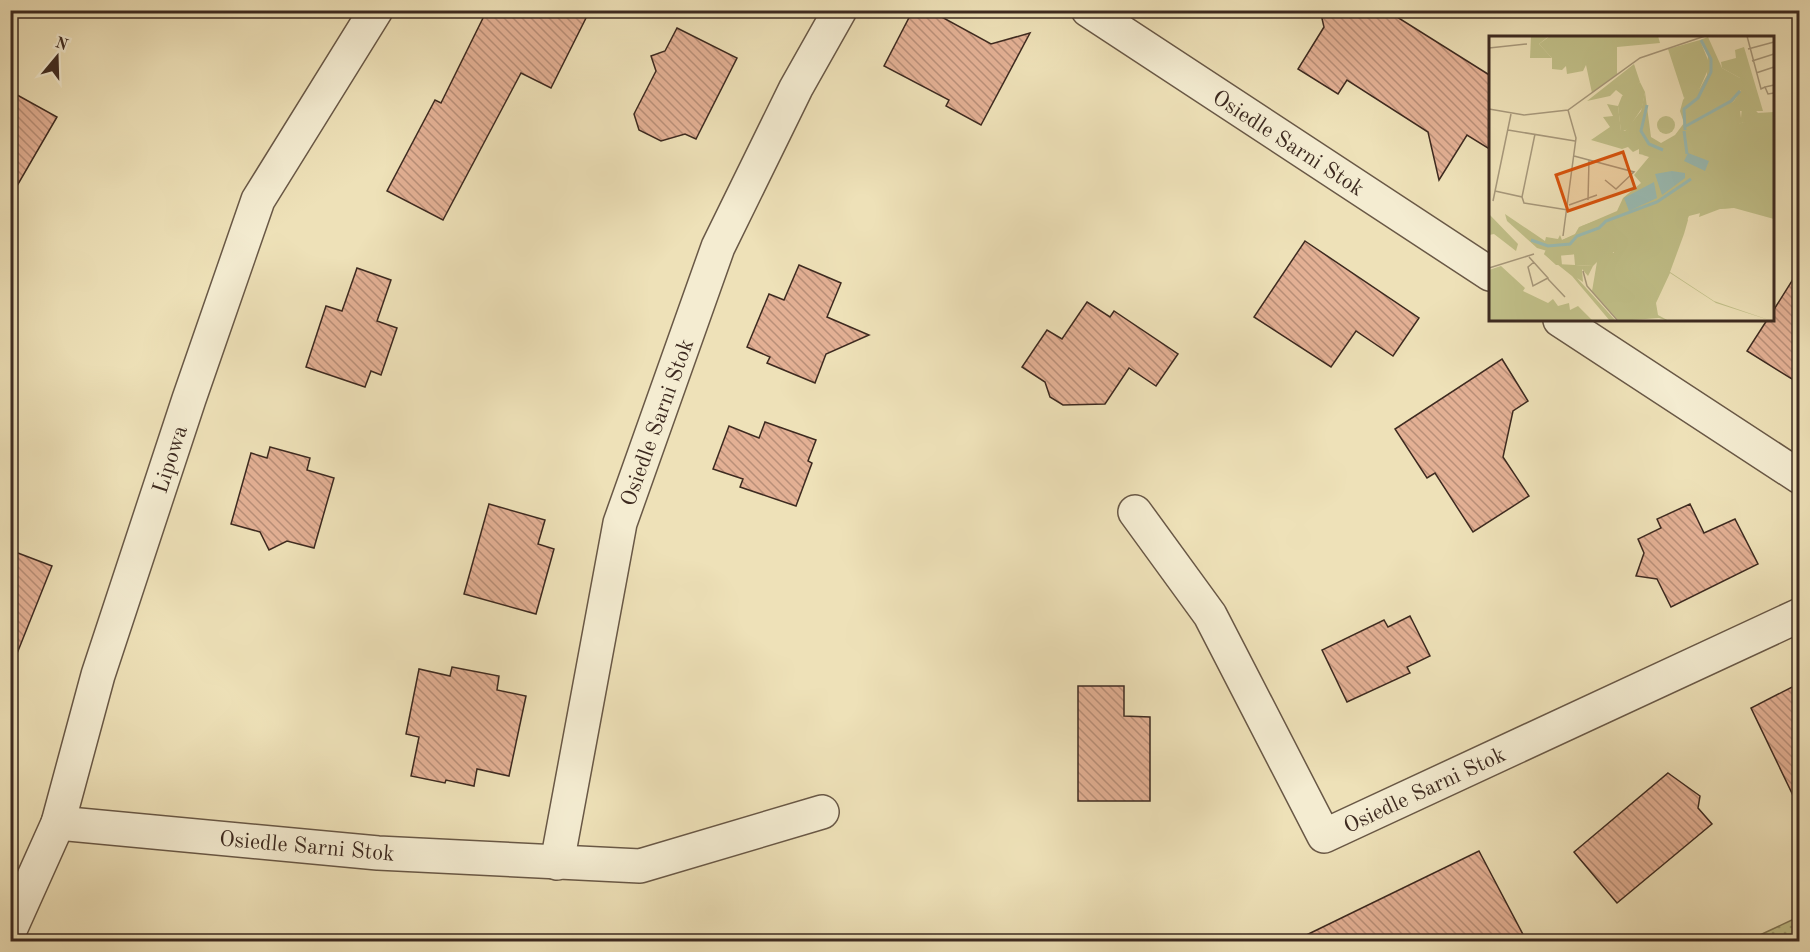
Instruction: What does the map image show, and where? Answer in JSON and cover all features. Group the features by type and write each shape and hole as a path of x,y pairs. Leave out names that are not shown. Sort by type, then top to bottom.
{"street":[{"name":"Lipowa","path":"10,930 58,823 98,675 189,399 258,200 376,10"},
{"name":"Osiedle Sarni Stok","path":"557,863 620,523 718,247 796,88 840,10"},
{"name":"Osiedle Sarni Stok","path":"1088,10 1489,273"},
{"path":"1562,321 1800,477"},
{"name":"Osiedle Sarni Stok","path":"1135,512 1210,615 1324,836 1800,615"},
{"name":"Osiedle Sarni Stok","path":"58,823 378,853 640,866 822,812"}],"shaded area":[{"path":"1799,918 1799,941 1747,941 1794,919"}],"building":[{"path":"487,10 590,10 551,88 521,73 443,220 387,191 435,100 441,103"},
{"path":"913,10 929,10 991,44 1030,33 981,125 946,106 949,100 884,66"},
{"path":"1320,10 1386,10 1489,75 1489,149 1467,135 1439,180 1428,132 1347,80 1338,94 1298,69 1324,27"},
{"path":"677,28 737,58 696,139 685,134 661,141 639,130 634,114 656,71 651,56 665,51"},
{"path":"10,91 57,117 10,198"},
{"path":"1305,241 1419,318 1393,356 1356,331 1331,367 1254,317"},
{"path":"799,265 841,283 827,317 869,335 826,354 815,383 767,363 770,357 747,347 769,294 784,300"},
{"path":"357,268 391,280 377,321 397,328 381,375 371,371 365,387 306,367 326,306 342,311"},
{"path":"1800,268 1800,384 1747,351 1766,321 1774,321 1774,309"},
{"path":"1087,302 1110,317 1114,311 1178,354 1156,386 1129,368 1105,404 1063,405 1050,397 1045,382 1022,367 1047,330 1062,339"},
{"path":"1502,359 1528,401 1513,411 1503,457 1529,496 1473,532 1435,473 1427,478 1395,429"},
{"path":"765,422 816,440 808,461 812,463 796,506 740,487 743,479 713,469 729,426 759,438"},
{"path":"270,447 310,458 307,470 334,478 314,548 287,541 269,550 260,532 231,524 251,453 267,458"},
{"path":"489,504 545,520 538,544 554,549 536,614 464,594"},
{"path":"1690,504 1704,533 1735,519 1758,564 1671,607 1657,579 1636,576 1644,553 1638,539 1661,528 1657,519"},
{"path":"10,550 52,566 12,666 10,665"},
{"path":"1410,616 1430,656 1407,667 1410,673 1347,702 1322,650 1384,620 1388,627"},
{"path":"452,667 499,676 497,690 526,696 509,776 477,769 474,786 411,776 419,737 406,734 419,669 450,676"},
{"path":"1800,683 1800,810 1751,708"},
{"path":"1078,686 1124,686 1124,716 1150,717 1150,801 1078,801"},
{"path":"1668,773 1700,796 1698,808 1712,824 1617,903 1574,852"},
{"path":"1479,851 1527,942 1292,942"}]}
